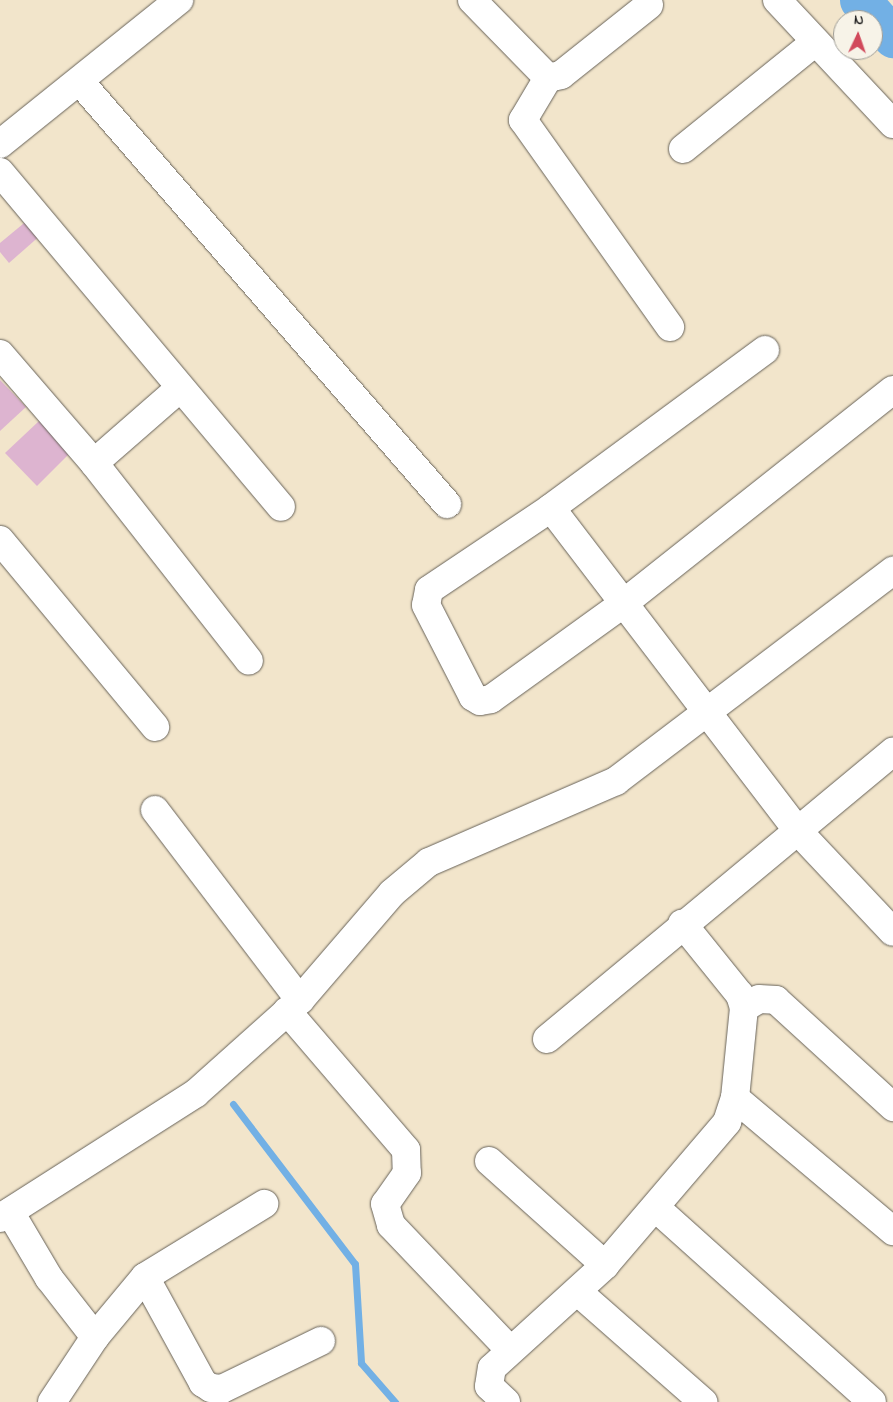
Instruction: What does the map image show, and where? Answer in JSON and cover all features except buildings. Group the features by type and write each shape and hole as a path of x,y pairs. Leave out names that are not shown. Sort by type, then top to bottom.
{"street":[{"path":"0,144 81,83 178,0"},
{"path":"472,0 548,78"},
{"path":"777,0 893,124"},
{"path":"648,5 561,75 548,78 523,120 670,327"},
{"path":"683,149 815,42"},
{"path":"81,83 447,504"},
{"path":"0,172 281,507"},
{"path":"765,350 551,508 425,597 474,697 480,701 491,699 624,603 893,390"},
{"path":"0,354 94,462 249,661"},
{"path":"94,462 180,388"},
{"path":"551,508 796,829 893,932"},
{"path":"0,540 155,727"},
{"path":"94,1337 48,1278 5,1215 196,1093 294,1005 392,893 429,862 593,793 709,713 893,572"},
{"path":"547,1039 682,923 893,752"},
{"path":"155,810 294,1005 406,1150 407,1173 385,1204 391,1225 510,1350"},
{"path":"506,1402 490,1386 488,1376 510,1350 578,1292 656,1208 717,1138 734,1098 744,1008 740,995 682,923"},
{"path":"744,1008 759,999 776,1000 893,1107"},
{"path":"734,1098 893,1231"},
{"path":"489,1161 604,1265"},
{"path":"52,1402 94,1337 145,1277 264,1204"},
{"path":"656,1208 872,1402"},
{"path":"145,1277 202,1383 211,1388 222,1389 320,1341"},
{"path":"578,1292 703,1402"}],"waterway":[{"path":"860,0 893,37"},
{"path":"233,1104 355,1264 361,1363 395,1402"}]}
